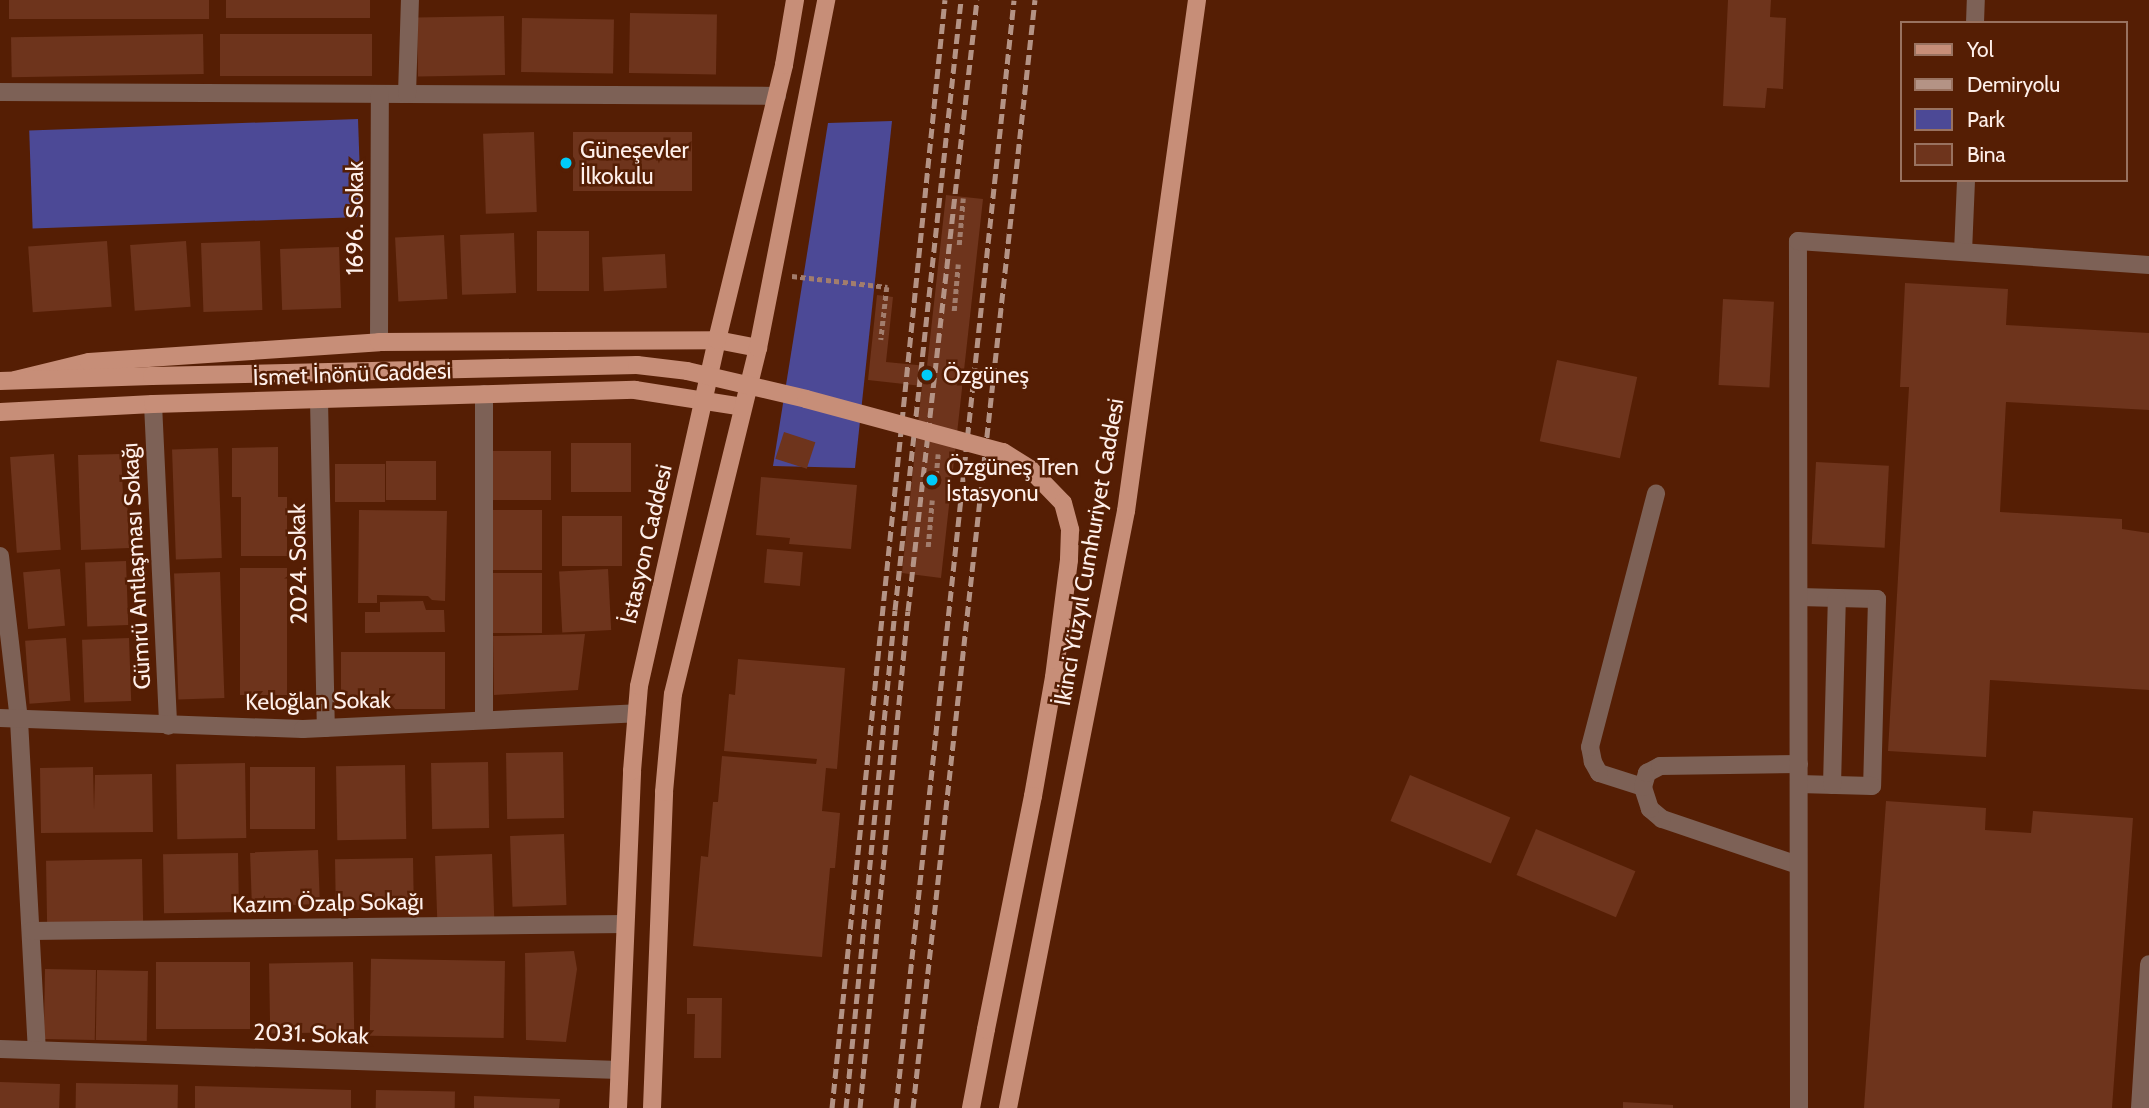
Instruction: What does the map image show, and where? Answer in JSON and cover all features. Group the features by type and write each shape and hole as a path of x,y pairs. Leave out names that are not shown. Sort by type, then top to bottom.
{"main road":[{"name":"İstasyon Caddesi","path":"618,1108 625,924 639,686 717,340 777,96 796,0"},
{"path":"652,1108 664,792 673,694 758,348 770,274 826,0"},
{"name":"İkinci Yüzyıl Cumhuriyet Caddesi","path":"1008,1108 1126,511 1197,0"},
{"name":"İsmet İnönü Caddesi","path":"8,380 89,362 379,342 717,340 758,348"},
{"name":"İsmet İnönü Caddesi","path":"8,380 637,365 687,371 806,399 1003,452 1030,468 1063,503 1070,530 1069,560 1035,783 971,1108"},
{"name":"İsmet İnönü Caddesi","path":"0,412 153,404 635,390 704,398 743,407"}],"street":[{"path":"407,94 410,0"},
{"path":"1975,21 1976,0"},
{"path":"0,92 777,96"},
{"name":"1696. Sokak","path":"379,342 380,94"},
{"path":"1963,252 1966,182"},
{"path":"1799,1108 1798,241 2149,265"},
{"path":"484,394 484,720"},
{"name":"2024. Sokak","path":"319,400 326,728"},
{"name":"Gümrü Antlaşması Sokağı","path":"153,404 169,726"},
{"path":"1643,787 1599,773 1592,762 1590,747 1656,494"},
{"path":"0,556 19,720 37,1048"},
{"path":"1799,597 1877,599 1872,786 1799,784"},
{"path":"1832,785 1837,598"},
{"name":"Keloğlan Sokak","path":"0,718 169,726 326,728 637,713"},
{"path":"1798,866 1662,820 1646,802 1643,787 1647,773 1660,766 1799,764"},
{"name":"Kazım Özalp Sokağı","path":"31,931 625,924"},
{"path":"2140,1108 2149,964"},
{"name":"2031. Sokak","path":"0,1049 37,1048 619,1070"}],"path":[{"path":"959,245 963,198"},
{"path":"954,311 958,264"},
{"path":"770,274 887,287 880,340"},
{"path":"928,547 932,500"}],"green space":[{"path":"358,119 361,217 33,228 29,130"},
{"path":"892,121 855,468 773,466 828,123"}],"building":[{"path":"9,0 209,0 209,19 9,19"},
{"path":"226,0 370,0 370,18 226,18"},
{"path":"1728,0 1771,0 1770,17 1786,18 1783,89 1767,88 1765,108 1723,106"},
{"path":"630,13 717,15 716,75 629,73"},
{"path":"504,16 505,75 418,77 417,18"},
{"path":"522,18 614,20 613,74 521,72"},
{"path":"203,34 204,74 12,77 11,37"},
{"path":"220,34 372,34 372,76 220,76"},
{"path":"534,132 537,212 486,214 483,134"},
{"path":"573,132 692,132 692,191 573,191"},
{"name":"Özgüneş Tren İstasyonu","path":"946,195 983,199 941,578 902,573 922,386 868,380 877,295 893,297 886,362 927,366"},
{"path":"537,231 589,231 589,291 537,291"},
{"path":"514,233 516,293 462,295 460,235"},
{"path":"444,235 447,299 398,301 395,238"},
{"path":"107,241 112,307 33,312 28,247"},
{"path":"186,241 191,307 135,311 130,245"},
{"path":"260,241 262,310 203,312 201,243"},
{"path":"339,247 341,308 282,310 280,249"},
{"path":"665,254 667,288 604,291 602,257"},
{"path":"1905,283 2008,289 2006,325 2149,333 2149,410 2006,402 2000,512 2122,519 2122,529 2149,533 2149,690 1990,680 1986,757 1888,751 1909,387 1900,387"},
{"path":"1723,299 1774,302 1769,388 1718,385"},
{"path":"1557,360 1637,377 1620,458 1540,441"},
{"path":"784,432 815,442 807,469 775,459"},
{"path":"571,443 631,443 631,492 571,492"},
{"path":"278,447 278,497 287,497 287,556 241,556 241,497 232,497 232,448"},
{"path":"218,448 222,558 176,560 172,450"},
{"path":"491,451 551,451 551,500 491,500"},
{"path":"54,454 61,550 17,553 10,457"},
{"path":"121,454 123,494 127,493 129,548 81,550 78,455"},
{"path":"386,461 436,461 436,500 386,500"},
{"path":"1816,462 1889,466 1885,548 1812,544"},
{"path":"335,464 385,464 385,502 335,502"},
{"path":"761,477 857,485 851,549 789,544 790,538 756,535"},
{"path":"359,510 447,511 445,601 432,600 428,596 377,595 377,603 358,603"},
{"path":"493,510 542,510 542,570 493,570"},
{"path":"562,516 622,516 622,566 562,566"},
{"path":"767,549 803,552 800,586 764,583"},
{"path":"126,561 128,625 87,626 85,562"},
{"path":"240,568 287,568 287,695 240,695"},
{"path":"60,569 65,626 28,629 23,572"},
{"path":"608,569 611,630 562,632 559,572"},
{"path":"220,572 224,698 178,700 174,574"},
{"path":"493,573 542,573 542,633 493,633"},
{"path":"423,601 426,610 444,610 445,632 365,633 365,612 380,612 380,602"},
{"path":"585,634 578,690 494,695 493,636"},
{"path":"66,638 70,701 29,704 25,641"},
{"path":"129,638 131,701 84,703 82,640"},
{"path":"341,652 445,652 445,709 341,709"},
{"path":"738,659 845,668 837,769 826,768 822,811 840,813 835,868 830,868 822,957 693,946 701,856 708,857 713,802 718,802 722,756 816,764 817,759 724,751 729,694 735,695"},
{"path":"563,752 564,818 507,819 506,753"},
{"path":"488,762 489,828 432,829 431,763"},
{"path":"245,763 246,838 177,839 176,764"},
{"path":"405,765 406,839 337,840 336,766"},
{"path":"93,767 94,810 95,775 152,774 153,832 41,833 40,768"},
{"path":"250,767 315,767 315,829 250,829"},
{"path":"1410,775 1510,818 1491,864 1390,821"},
{"path":"1886,801 1986,808 1985,830 2031,833 2033,811 2133,818 2112,1108 1864,1108"},
{"path":"1536,829 1635,871 1616,917 1516,875"},
{"path":"564,834 566,905 513,907 510,836"},
{"path":"318,850 320,904 252,906 250,852"},
{"path":"238,853 239,912 164,913 163,854"},
{"path":"492,854 494,919 437,921 435,856"},
{"path":"413,858 414,909 336,910 335,859"},
{"path":"142,859 143,921 47,923 46,861"},
{"path":"574,951 577,969 566,1042 526,1040 525,953"},
{"path":"371,959 505,961 504,1038 370,1036"},
{"path":"156,962 250,962 250,1029 156,1029"},
{"path":"353,962 354,1032 270,1033 269,963"},
{"path":"45,969 96,970 95,1040 44,1039"},
{"path":"97,970 148,971 147,1041 96,1040"},
{"path":"687,998 722,998 721,1058 694,1058 695,1014 687,1014"},
{"path":"0,1082 60,1084 59,1108 0,1108"},
{"path":"76,1083 178,1085 178,1108 76,1108"},
{"path":"195,1086 351,1090 351,1108 195,1108"},
{"path":"376,1090 455,1091 455,1108 376,1108"},
{"path":"474,1096 560,1099 559,1108 474,1108"},
{"path":"1623,1102 1673,1105 1673,1108 1623,1108"}],"railway":[{"path":"832,1108 945,0"},
{"path":"846,1108 895,610 961,0"},
{"path":"860,1108 908,611 977,0"},
{"path":"896,1108 1014,0"},
{"path":"913,1108 1035,0"}],"place":[{"name":"Güneşevler İlkokulu","path":"566,163"},
{"name":"Özgüneş","path":"927,375"},
{"name":"Özgüneş Tren İstasyonu","path":"932,480"}]}
